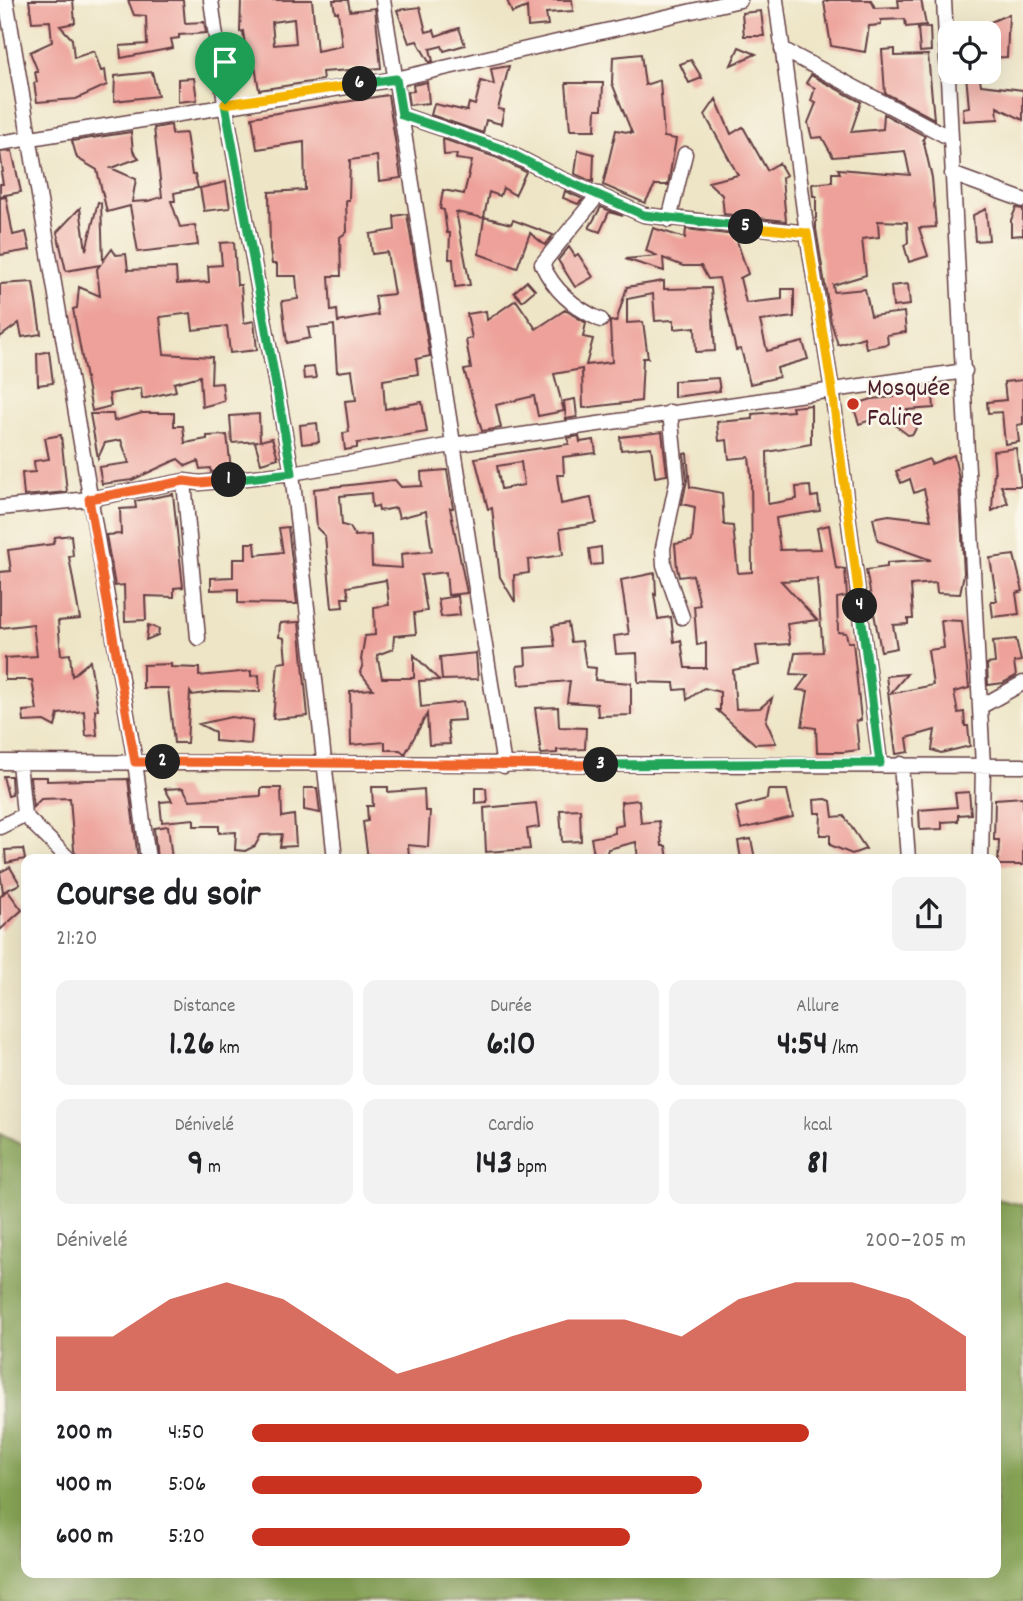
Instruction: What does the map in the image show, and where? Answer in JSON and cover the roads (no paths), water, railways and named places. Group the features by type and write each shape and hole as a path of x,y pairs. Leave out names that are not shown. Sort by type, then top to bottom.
{"street":[{"path":"6,0 135,762 147,854"},
{"path":"211,0 225,104 292,473 334,854"},
{"path":"383,0 503,766"},
{"path":"0,143 225,104 396,79 740,0"},
{"path":"776,0 807,233 832,390 880,763"},
{"path":"944,0 965,371 983,767 981,854"},
{"path":"782,49 950,138"},
{"path":"402,115 502,149 644,215 669,220 807,233"},
{"path":"669,220 685,154"},
{"path":"952,174 1023,200"},
{"path":"598,194 542,264 547,276 575,308 601,320"},
{"path":"0,508 89,499 184,481 200,483 292,473 452,445 965,371"},
{"path":"670,412 677,481 663,548 664,565 682,617"},
{"path":"184,481 198,638"},
{"path":"980,707 1023,684"},
{"path":"0,762 324,762 503,766 880,763 1023,766"},
{"path":"19,762 24,815 64,854"},
{"path":"901,764 908,854"},
{"path":"0,827 24,815"}],"place":[{"name":"Mosquée Falire","path":"853,404"}]}
